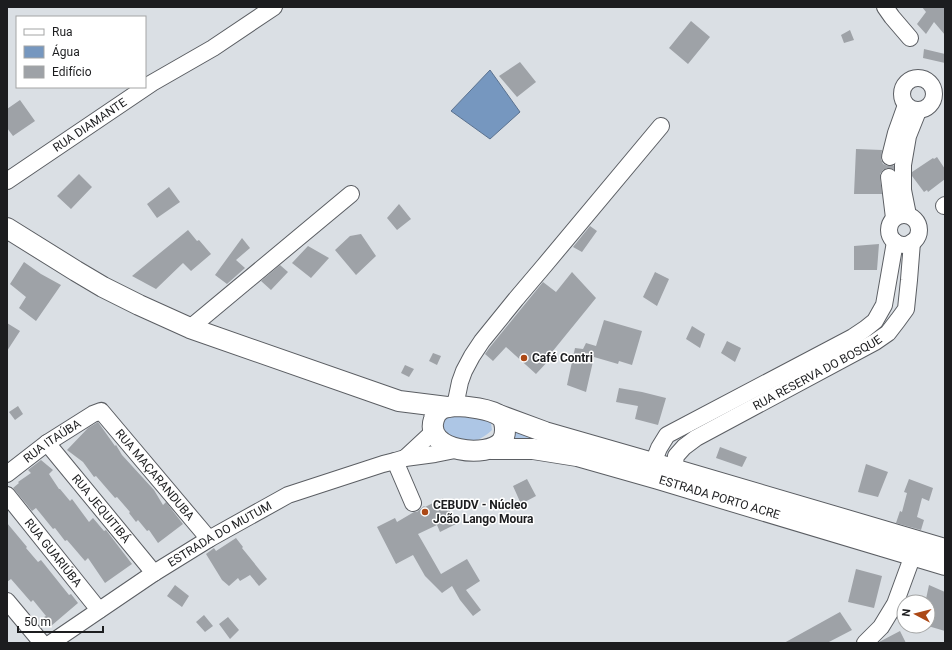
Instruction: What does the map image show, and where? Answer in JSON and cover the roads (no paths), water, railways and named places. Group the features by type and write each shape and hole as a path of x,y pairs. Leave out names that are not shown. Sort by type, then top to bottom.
{"main road":[{"path":"7,228 103,287 190,328 399,401 470,407 488,411 499,415 503,420 505,435 502,442 491,449 472,451 460,449 442,443 435,437 432,430 399,401"},
{"path":"432,430 435,416 438,412 442,408 451,406"},
{"name":"ESTRADA PORTO ACRE","path":"499,415 545,432 945,549"},
{"name":"ESTRADA PORTO ACRE","path":"491,449 533,449 577,456 945,565"}],"street":[{"name":"RUA DIAMANTE","path":"146,87 213,48 274,7"},
{"path":"885,7 910,38"},
{"name":"RUA DIAMANTE","path":"7,180 145,88"},
{"name":"RUA RESERVA DO BOSQUE","path":"890,157 896,133 930,104"},
{"name":"RUA RESERVA DO BOSQUE","path":"901,217 903,165 908,136 930,104"},
{"path":"451,406 464,371 482,341 661,126"},
{"name":"RUA RESERVA DO BOSQUE","path":"889,177 901,217"},
{"path":"190,328 351,194"},
{"name":"RUA RESERVA DO BOSQUE","path":"653,463 659,448 668,435 853,337 875,321 884,305 895,242 891,237 889,230 890,224 901,217 914,219 918,224 918,231 912,242 906,309 888,333 875,342 696,438 684,447 676,456 674,469"},
{"path":"895,242 900,244 912,242"},
{"path":"889,279 909,280"},
{"path":"884,305 906,309"},
{"name":"RUA ITAÚBA","path":"7,474 47,443 93,414 101,411"},
{"name":"RUA MAÇARANDUBA","path":"101,411 209,539"},
{"name":"ESTRADA DO MUTUM","path":"400,460 432,430"},
{"name":"RUA JEQUITIBÁ","path":"47,443 154,573"},
{"name":"ESTRADA DO MUTUM","path":"51,643 154,573 209,539 288,495 383,464 460,449"},
{"path":"400,460 413,503"},
{"name":"RUA GUARIÚBA","path":"7,495 100,610"},
{"path":"865,643 881,627 895,604 913,555"},
{"path":"7,601 42,643"}],"water":[{"path":"490,70 520,112 490,139 451,111"}],"place":[{"name":"Café Contri","path":"524,358"},
{"name":"CEBUDV - Núcleo João Lango Moura","path":"425,512"}]}
